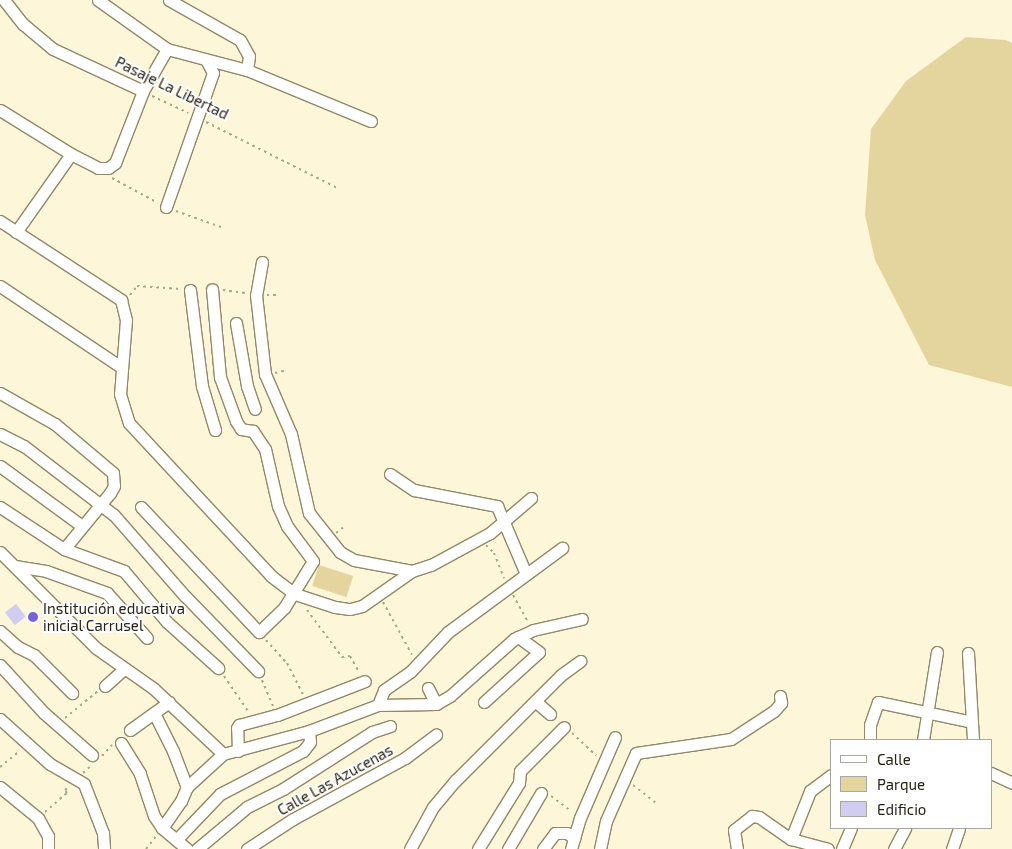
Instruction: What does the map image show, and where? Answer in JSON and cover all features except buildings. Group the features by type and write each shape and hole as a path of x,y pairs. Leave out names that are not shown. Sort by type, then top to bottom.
{"street":[{"name":"Pasaje La Libertad","path":"4,0 23,24 53,49 143,91"},
{"path":"99,0 167,49 247,70 370,121"},
{"path":"169,0 240,40 249,56 247,70"},
{"path":"0,110 71,154 98,168 108,168 115,163 143,91 167,49"},
{"path":"166,207 213,73 206,60"},
{"path":"16,232 71,154"},
{"path":"0,221 114,294 125,310 120,394 129,423 272,576 295,594 350,609 380,596 412,572 430,565 490,533 502,519 530,498"},
{"path":"262,262 256,295 265,374 291,434 309,513 340,552 354,560 412,572"},
{"path":"0,286 121,367"},
{"path":"141,507 259,632 295,594 313,560 287,526 278,506 265,450 253,431 241,429 233,412 220,377 212,289"},
{"path":"190,290 202,386 215,430"},
{"path":"236,323 247,386 256,410"},
{"path":"0,393 55,424 110,468 113,473 114,486 64,549"},
{"path":"0,434 24,446 99,504 129,530 185,596 258,671"},
{"path":"0,466 82,526"},
{"path":"390,474 414,490 494,504 526,574"},
{"path":"0,507 64,549 124,571 167,622 218,668"},
{"path":"378,704 384,690 417,665 448,632 562,548"},
{"path":"0,552 96,648 169,702 223,754"},
{"path":"15,566 46,571 107,593 147,638"},
{"path":"162,828 181,802 187,787 223,754 309,731 378,704 436,704 450,696 503,646 518,637 582,619"},
{"path":"0,631 18,647 34,655 72,692"},
{"path":"484,702 539,652 518,637"},
{"path":"923,739 937,652"},
{"path":"968,653 973,739"},
{"path":"410,849 432,806 534,701 580,662"},
{"path":"0,665 57,724 92,755"},
{"path":"105,686 124,669"},
{"path":"238,751 237,726 277,715 365,681"},
{"path":"428,688 436,704"},
{"path":"600,849 606,821 636,754 731,739 774,711 781,703 780,696"},
{"path":"534,701 550,714"},
{"path":"130,730 169,702"},
{"path":"870,739 870,725 878,702 972,722"},
{"path":"154,713 173,751 187,787"},
{"path":"0,719 50,764 84,784 89,792 104,849"},
{"path":"197,849 247,808 283,789 372,732 390,726"},
{"path":"478,849 519,783 520,771 564,727"},
{"path":"177,839 220,794 303,751 310,742 309,731"},
{"name":"Calle Las Azucenas","path":"248,849 293,819 405,758 436,734"},
{"path":"572,844 580,818 615,737"},
{"path":"121,743 140,774 154,816 162,828 187,849"},
{"path":"992,773 1012,782"},
{"path":"791,838 810,791 830,776"},
{"path":"0,787 38,818 48,836 48,849"},
{"path":"508,849 541,793"},
{"path":"737,849 734,830 752,816 759,817 791,838 828,849"},
{"path":"842,849 852,829"},
{"path":"894,849 905,829"},
{"path":"952,849 958,829"},
{"path":"543,849 555,833 567,833 572,844"}],"path":[{"name":"Pasaje La Libertad","path":"143,91 266,149 339,189"},
{"path":"137,286 190,290"},
{"path":"212,289 256,295 277,295"},
{"path":"380,596 417,665"},
{"path":"306,609 342,657 350,656 365,681"},
{"path":"259,632 287,664 307,702"},
{"path":"218,668 246,706 253,723"},
{"path":"258,671 277,715"},
{"path":"57,724 105,686"},
{"path":"0,766 28,744"},
{"path":"541,793 554,798 580,818"},
{"path":"146,849 162,828"}],"green space":[{"path":"966,37 1005,40 1012,43 1012,387 929,365 875,260 865,215 871,129 906,81"},
{"path":"319,565 353,576 346,597 312,586"}],"place":[{"name":"Institución educativa inicial Carrusel","path":"33,617"}]}
